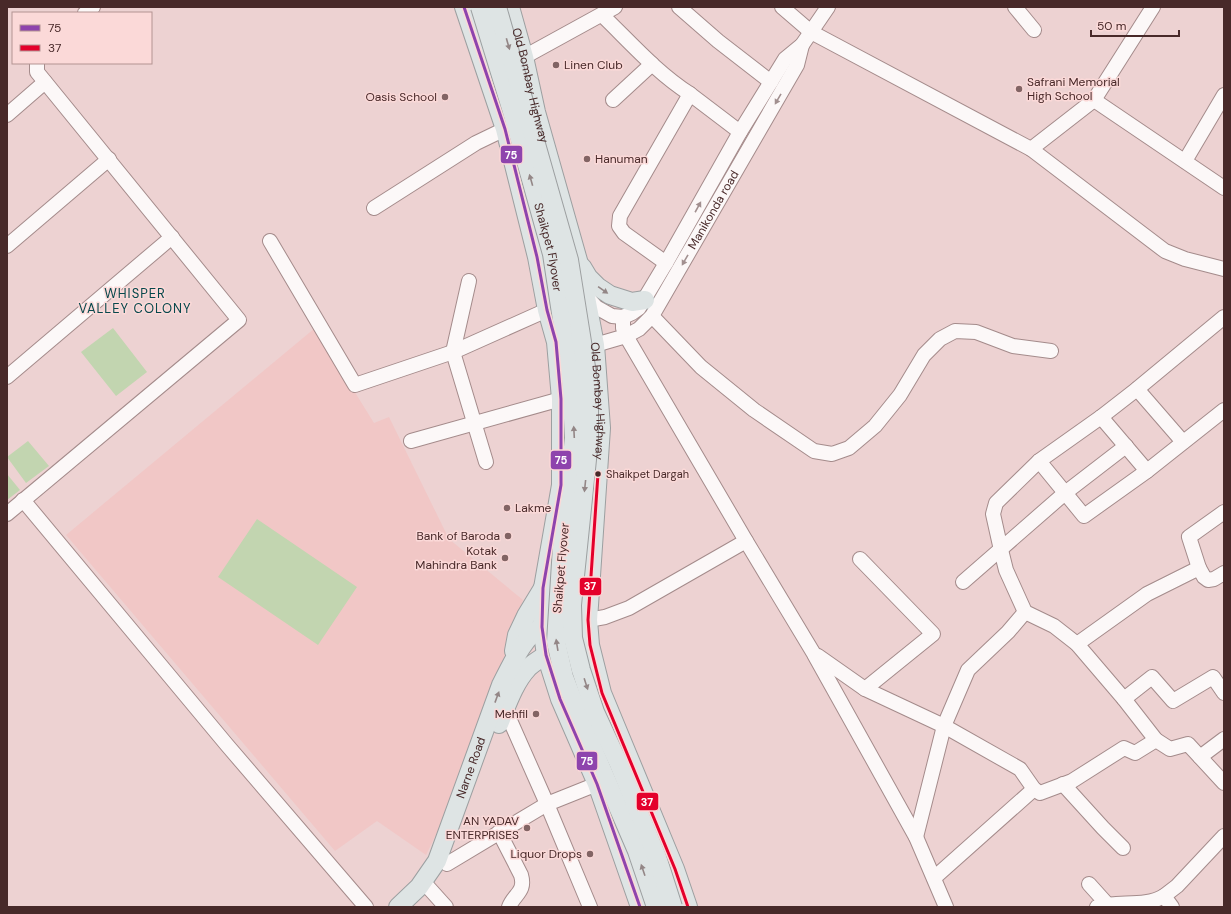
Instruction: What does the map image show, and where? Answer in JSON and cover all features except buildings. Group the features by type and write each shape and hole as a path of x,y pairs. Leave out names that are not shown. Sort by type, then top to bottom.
{"main road":[{"path":"464,7 506,129 538,257 547,310 556,342 561,399 560,485 543,588 542,627 546,655 560,699 597,784 640,907"},
{"name":"Shaikpet Flyover","path":"480,7 511,108 552,254 571,379 574,438 562,547 556,642 564,677 637,851 656,907"},
{"name":"Shaikpet Flyover","path":"497,7 569,260 589,386 589,440 572,605 573,638 581,670 595,712 619,764 654,850 673,907"},
{"name":"Old Bombay Highway","path":"510,7 524,57 536,112 578,261 595,345 601,428 588,620 590,645 602,693 675,869 688,907"},
{"path":"578,261 588,277 598,287 610,295 632,302 645,300"},
{"path":"513,662 517,635 526,616 543,588"},
{"path":"542,627 588,620"},
{"name":"Narne Road","path":"398,907 419,887 437,861 501,685 513,662 530,637 542,627"},
{"name":"Narne Road","path":"411,907 447,864 476,783 514,690 529,668 546,655"}],"street":[{"path":"524,57 615,7"},
{"path":"680,7 718,41 771,82"},
{"path":"782,7 811,32 1031,149 1165,251 1185,259 1224,269"},
{"name":"Manikonda road","path":"623,317 639,308 645,300 740,132 784,59 802,45 828,7"},
{"path":"1015,7 1034,30"},
{"path":"1031,149 1094,100 1153,7"},
{"path":"602,15 652,64 681,88 740,132"},
{"name":"Manikonda road","path":"595,345 626,336 638,329 652,316 797,65 802,45"},
{"path":"7,514 239,320 37,72 37,64"},
{"path":"613,100 652,64"},
{"path":"7,115 45,82"},
{"path":"666,263 624,233 619,226 619,222 620,216 690,94"},
{"path":"1185,161 1224,95"},
{"path":"1094,100 1224,188"},
{"path":"374,208 476,143 506,129"},
{"path":"7,246 109,159"},
{"path":"7,377 172,237"},
{"path":"270,242 355,385 453,352 547,310"},
{"path":"469,281 453,352 486,462"},
{"path":"586,296 603,312 612,316 623,317 622,328 626,336 814,654 916,837 946,907"},
{"path":"652,316 701,367 754,410 814,451 832,454 849,448 875,426 900,395 924,355 940,339 956,331 976,332 1013,346 1050,351"},
{"path":"1224,317 1137,389 1101,417 1039,461 996,503 993,514 1006,570 1025,612 1054,626 1077,644 1124,699 1156,740 1170,749 1188,744 1224,783"},
{"path":"1137,389 1184,442"},
{"path":"411,440 561,399"},
{"path":"1039,461 1084,516 1147,471 1184,442 1222,416"},
{"path":"1101,417 1147,471"},
{"path":"963,582 1065,493 1126,446"},
{"path":"23,500 227,745 366,907"},
{"path":"1222,578 1208,580 1204,577 1199,568 1189,537 1224,512"},
{"path":"588,620 605,617 629,608 746,541"},
{"path":"860,559 933,634 865,689"},
{"path":"1077,644 1147,594 1199,568"},
{"path":"916,837 944,726 968,670 1008,632 1025,612"},
{"path":"814,654 865,689 944,726 1020,769 1034,789 1040,793 1072,781 1124,748 1135,753 1156,740"},
{"path":"1124,699 1152,677 1173,701 1213,677 1224,693"},
{"path":"505,710 548,804 590,907"},
{"path":"1200,757 1224,739"},
{"path":"447,864 548,804 597,784"},
{"path":"1063,784 1122,848"},
{"path":"934,878 1034,789"},
{"path":"499,832 523,881 521,890 508,907"},
{"path":"1088,884 1102,905 1158,900 1168,902 1177,886 1224,836"},
{"path":"428,887 446,907"}],"shaded area":[{"path":"315,328 374,423 389,417 449,539 523,600 469,767 426,855 377,821 335,851 66,535"}],"green space":[{"path":"113,328 147,372 116,396 81,352"},
{"path":"28,441 49,466 26,483 7,457"},
{"path":"7,474 20,490 7,500"},
{"path":"257,519 357,587 318,645 218,577"}],"transit line":[{"name":"75","path":"464,7 505,129 537,257 547,310 556,342 561,399 561,485 543,588 542,627 546,655 560,699 597,784 640,907"},
{"name":"37","path":"598,474 588,620 590,645 602,693 675,869 688,907"}],"place":[{"name":"Linen Club","path":"556,65"},
{"name":"Safrani Memorial High School","path":"1019,89"},
{"name":"Oasis School","path":"445,97"},
{"name":"Hanuman","path":"587,159"},
{"name":"Shaikpet Dargah","path":"598,474"},
{"name":"Lakme","path":"507,508"},
{"name":"Bank of Baroda","path":"508,536"},
{"name":"Kotak Mahindra Bank","path":"505,558"},
{"name":"Mehfil","path":"536,714"},
{"name":"AN YADAV ENTERPRISES","path":"527,828"},
{"name":"Liquor Drops","path":"590,854"}],"district":[{"name":"WHISPER VALLEY COLONY","path":"135,300"}]}
